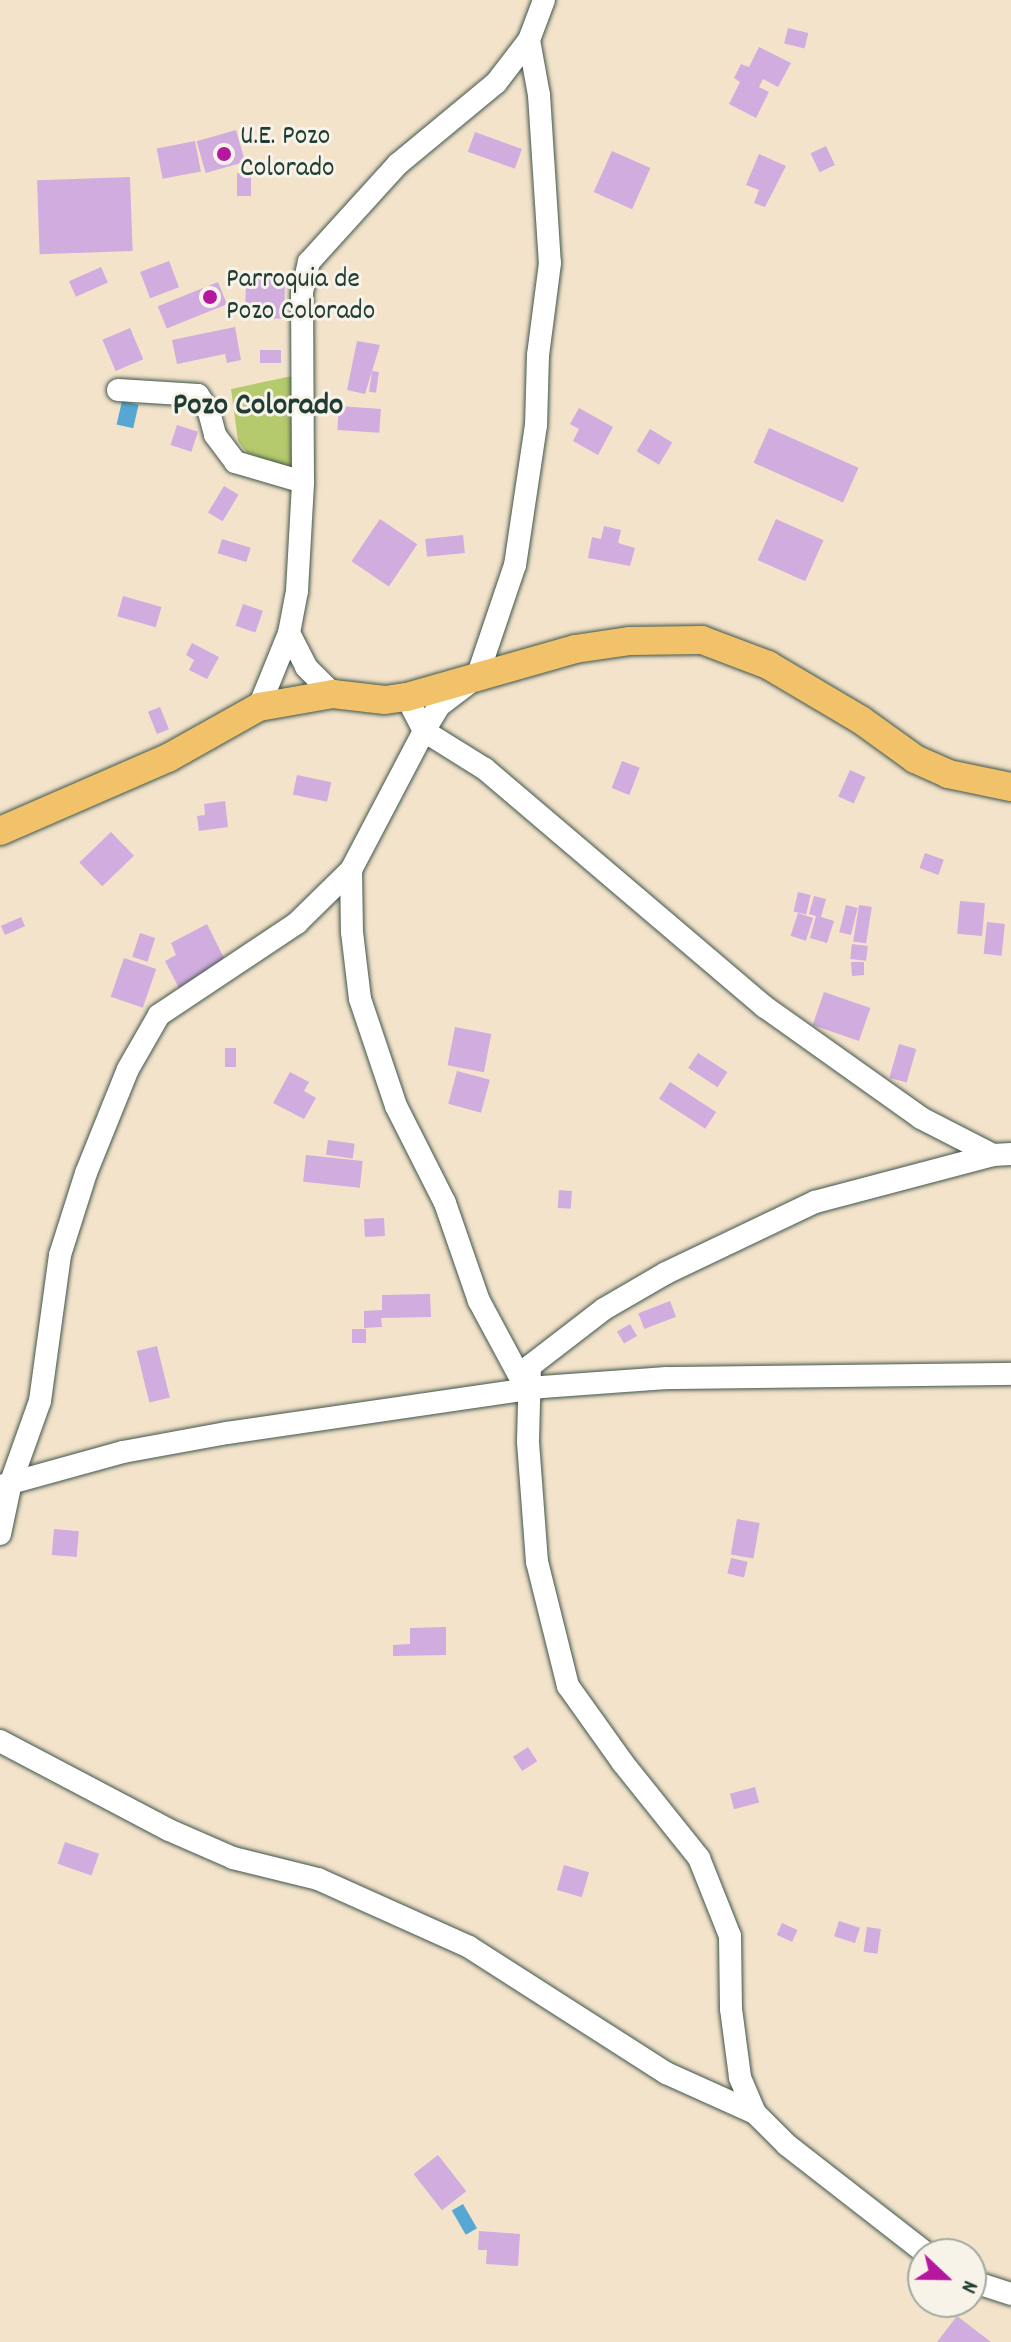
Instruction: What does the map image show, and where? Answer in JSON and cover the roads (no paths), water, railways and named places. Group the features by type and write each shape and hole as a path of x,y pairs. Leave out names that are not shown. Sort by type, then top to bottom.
{"main road":[{"path":"0,831 168,758 259,707 333,694 385,700 407,697 575,649 630,641 702,640 768,665 861,720 915,759 948,774 1011,787"}],"street":[{"path":"259,707 289,633 297,591 303,482 302,292 309,262 398,164 496,83 529,40 544,0"},
{"path":"0,1534 6,1484 40,1401 60,1255 86,1173 128,1069 159,1015 297,923 351,870 439,706 477,677 515,565 536,425 538,355 550,263 539,95 529,40"},
{"path":"118,390 198,395 209,412 215,435 235,462 303,482"},
{"path":"289,633 306,667 333,694"},
{"path":"407,697 424,731 485,769 765,1007 921,1118 1002,1154"},
{"path":"351,870 352,932 360,999 396,1106 445,1203 479,1301 527,1390"},
{"path":"755,2113 740,2077 731,2009 730,1936 699,1858 623,1763 568,1686 537,1562 527,1390 530,1366 604,1309 666,1273 815,1202 1002,1154"},
{"path":"6,1484 123,1452 227,1433 527,1390 667,1378 1011,1374"},
{"path":"0,1741 169,1830 233,1858 318,1879 455,1940 666,2073 755,2113 787,2145 907,2238"},
{"path":"987,2286 1011,2294"}],"water":[{"path":"122,401 139,405 133,428 117,424"},
{"path":"463,2204 477,2228 466,2235 452,2210"}],"place":[{"name":"U.E. Pozo Colorado","path":"224,154"},
{"name":"Parroquia de Pozo Colorado","path":"210,297"}],"district":[{"name":"Pozo Colorado","path":"258,407"}]}
